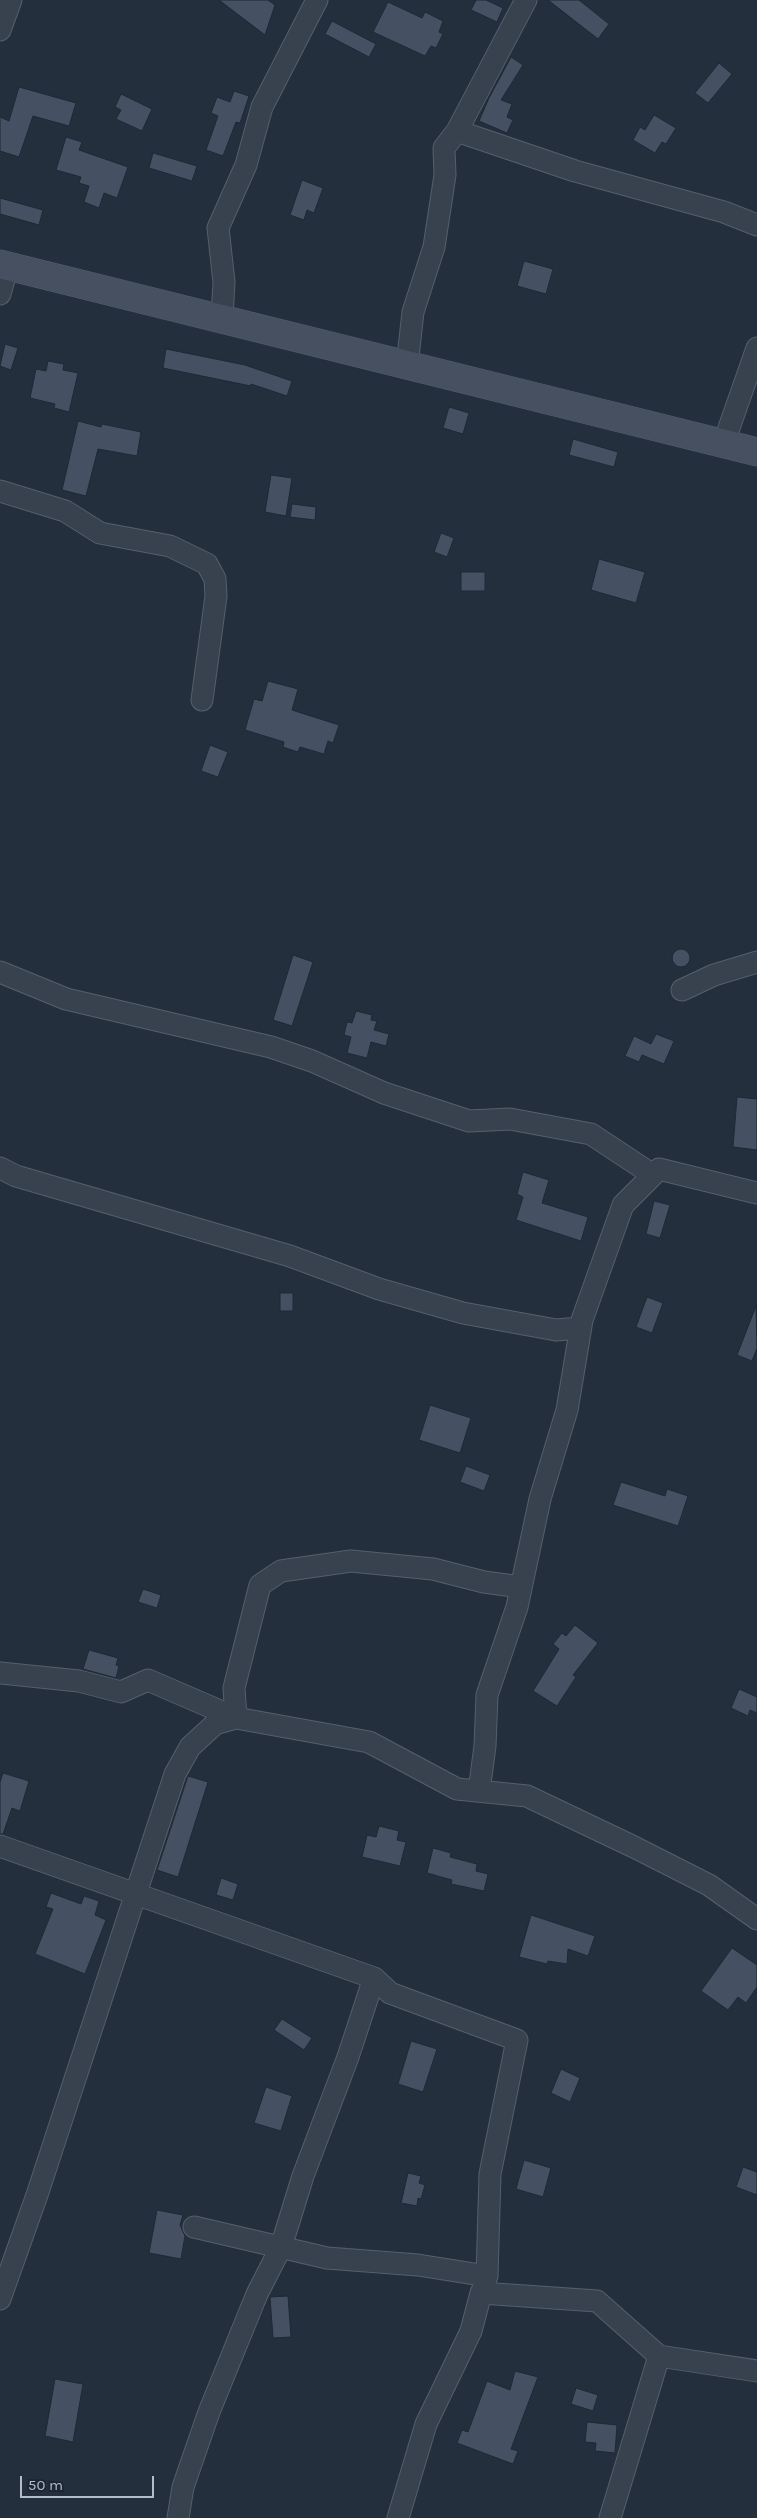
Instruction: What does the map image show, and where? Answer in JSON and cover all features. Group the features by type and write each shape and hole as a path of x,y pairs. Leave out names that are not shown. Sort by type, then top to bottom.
{"street":[{"path":"0,30 11,0"},
{"path":"222,319 224,282 218,228 246,165 262,107 317,0"},
{"path":"407,366 413,312 434,247 445,175 444,148 457,131 526,0"},
{"path":"457,131 576,171 724,212 757,225"},
{"path":"0,294 4,264 757,452"},
{"path":"723,445 757,348"},
{"path":"0,491 64,511 100,533 170,546 208,564 215,580 216,596 202,700"},
{"path":"682,990 714,975 757,962"},
{"path":"0,972 66,999 271,1047 312,1061 384,1094 469,1121 510,1118 591,1134 654,1175"},
{"path":"0,1168 16,1176 290,1256 379,1289 463,1313 556,1330 580,1328"},
{"path":"479,1791 485,1746 487,1694 517,1607 540,1499 567,1410 580,1328 596,1276 623,1205 659,1169 757,1193"},
{"path":"236,1718 234,1688 260,1586 281,1571 351,1561 434,1569 484,1582 521,1587"},
{"path":"0,1673 79,1681 121,1692 148,1680 236,1718 368,1742 456,1788 527,1796 634,1846 709,1885 757,1919"},
{"path":"0,2299 137,1894 175,1774 190,1747 215,1724 236,1718"},
{"path":"0,1846 374,1978 390,1993 517,2040 490,2174 484,2285 470,2331 426,2424 398,2518"},
{"path":"178,2518 183,2488 209,2412 257,2294 281,2247 303,2176 348,2057 374,1978"},
{"path":"194,2227 327,2258 418,2265 484,2285 597,2302 659,2356 757,2371"},
{"path":"610,2518 659,2356"}],"building":[{"path":"219,0 268,0 275,5 265,35"},
{"path":"476,0 486,0 503,8 497,22 471,10"},
{"path":"548,0 579,0 609,24 598,39"},
{"path":"388,2 422,18 425,12 443,21 439,32 443,34 436,48 431,46 425,56 373,32"},
{"path":"332,21 376,44 369,57 325,34"},
{"path":"511,57 523,65 501,100 512,104 507,117 513,120 507,133 479,121"},
{"path":"719,63 732,74 708,103 695,93"},
{"path":"19,87 76,103 69,126 33,116 19,157 0,151 0,117 9,121"},
{"path":"234,91 249,96 240,123 236,122 223,156 206,150 218,116 211,113 217,97 230,102"},
{"path":"121,94 152,109 142,131 116,119 121,110 115,107"},
{"path":"654,115 676,128 666,144 662,142 655,153 633,140 640,127 645,130"},
{"path":"66,137 82,142 79,150 128,167 117,198 104,193 99,208 84,202 89,186 79,183 81,177 56,170"},
{"path":"153,153 197,166 192,181 149,168"},
{"path":"302,180 323,188 314,213 307,210 304,220 290,215"},
{"path":"0,198 43,210 39,225 0,214"},
{"path":"524,261 553,269 546,294 517,286"},
{"path":"5,344 18,348 11,370 0,366"},
{"path":"166,349 245,365 292,381 287,396 251,384 251,386 163,368"},
{"path":"48,361 64,364 63,370 78,373 69,412 54,408 55,404 30,398 36,369 46,371"},
{"path":"449,407 469,413 463,434 443,428"},
{"path":"78,421 101,427 102,424 141,432 137,456 98,449 86,496 62,490"},
{"path":"573,439 618,452 614,467 569,455"},
{"path":"271,475 292,478 286,516 265,512"},
{"path":"292,504 316,507 315,520 290,517"},
{"path":"441,533 454,538 447,557 434,552"},
{"path":"599,559 645,572 636,603 591,590"},
{"path":"461,572 485,572 485,591 461,591"},
{"path":"268,681 298,689 292,710 339,725 333,743 328,741 324,754 300,747 298,752 283,747 284,742 245,730 254,699 262,701"},
{"path":"210,745 228,752 218,777 201,771"},
{"path":"681,949 687,952 690,958 687,964 681,967 675,964 672,958 675,952"},
{"path":"293,955 313,962 292,1026 273,1020"},
{"path":"356,1011 372,1015 371,1020 377,1021 374,1030 389,1034 386,1046 371,1042 367,1058 347,1053 351,1037 344,1035 347,1022 352,1023"},
{"path":"656,1034 674,1041 664,1064 642,1055 639,1062 625,1056 634,1036 651,1044"},
{"path":"737,1097 757,1099 757,1150 733,1147"},
{"path":"523,1172 549,1180 542,1203 588,1217 581,1241 516,1220 523,1197 517,1194"},
{"path":"654,1201 670,1205 660,1238 646,1234"},
{"path":"280,1293 293,1293 293,1311 280,1311"},
{"path":"647,1297 663,1303 652,1333 636,1327"},
{"path":"756,1306 757,1348 752,1361 737,1355"},
{"path":"430,1405 471,1418 460,1453 419,1440"},
{"path":"466,1466 490,1475 484,1491 460,1482"},
{"path":"621,1482 665,1496 667,1489 688,1496 678,1526 613,1505"},
{"path":"143,1589 161,1595 157,1608 138,1602"},
{"path":"575,1625 598,1643 573,1675 576,1677 557,1706 533,1691 559,1649 553,1644 562,1633 566,1636"},
{"path":"89,1650 118,1658 116,1665 119,1666 116,1678 83,1669"},
{"path":"739,1689 757,1697 757,1713 750,1710 748,1716 731,1708"},
{"path":"3,1773 29,1781 20,1811 12,1808 3,1834 0,1834 0,1782"},
{"path":"188,1776 208,1782 178,1877 157,1870"},
{"path":"379,1826 399,1831 397,1840 406,1842 400,1866 362,1857 367,1835 376,1837"},
{"path":"433,1848 451,1853 450,1857 477,1864 476,1871 488,1874 484,1891 451,1884 452,1880 427,1873"},
{"path":"221,1878 238,1884 233,1900 216,1895"},
{"path":"51,1893 81,1904 84,1896 99,1901 95,1915 106,1920 85,1974 35,1954 53,1909 46,1907"},
{"path":"531,1915 595,1936 588,1956 568,1949 567,1964 548,1961 547,1964 519,1957"},
{"path":"732,1948 757,1965 757,1987 746,2003 738,1997 728,2010 701,1991"},
{"path":"282,2019 312,2038 304,2050 274,2030"},
{"path":"411,2041 437,2049 423,2092 398,2084"},
{"path":"561,2069 580,2078 570,2102 551,2093"},
{"path":"266,2087 292,2096 281,2131 254,2123"},
{"path":"524,2160 551,2168 543,2197 516,2189"},
{"path":"743,2167 757,2172 757,2195 736,2187"},
{"path":"408,2173 421,2176 419,2183 425,2185 421,2199 418,2198 417,2206 401,2203"},
{"path":"157,2210 183,2215 180,2225 185,2236 181,2259 149,2253"},
{"path":"288,2296 291,2337 273,2338 270,2297"},
{"path":"515,2371 538,2377 511,2449 518,2451 513,2464 457,2443 462,2430 468,2432 487,2381 510,2390"},
{"path":"55,2379 83,2384 73,2442 45,2436"},
{"path":"576,2388 598,2395 593,2411 571,2404"},
{"path":"587,2422 617,2425 615,2453 595,2451 596,2443 585,2442"}]}
